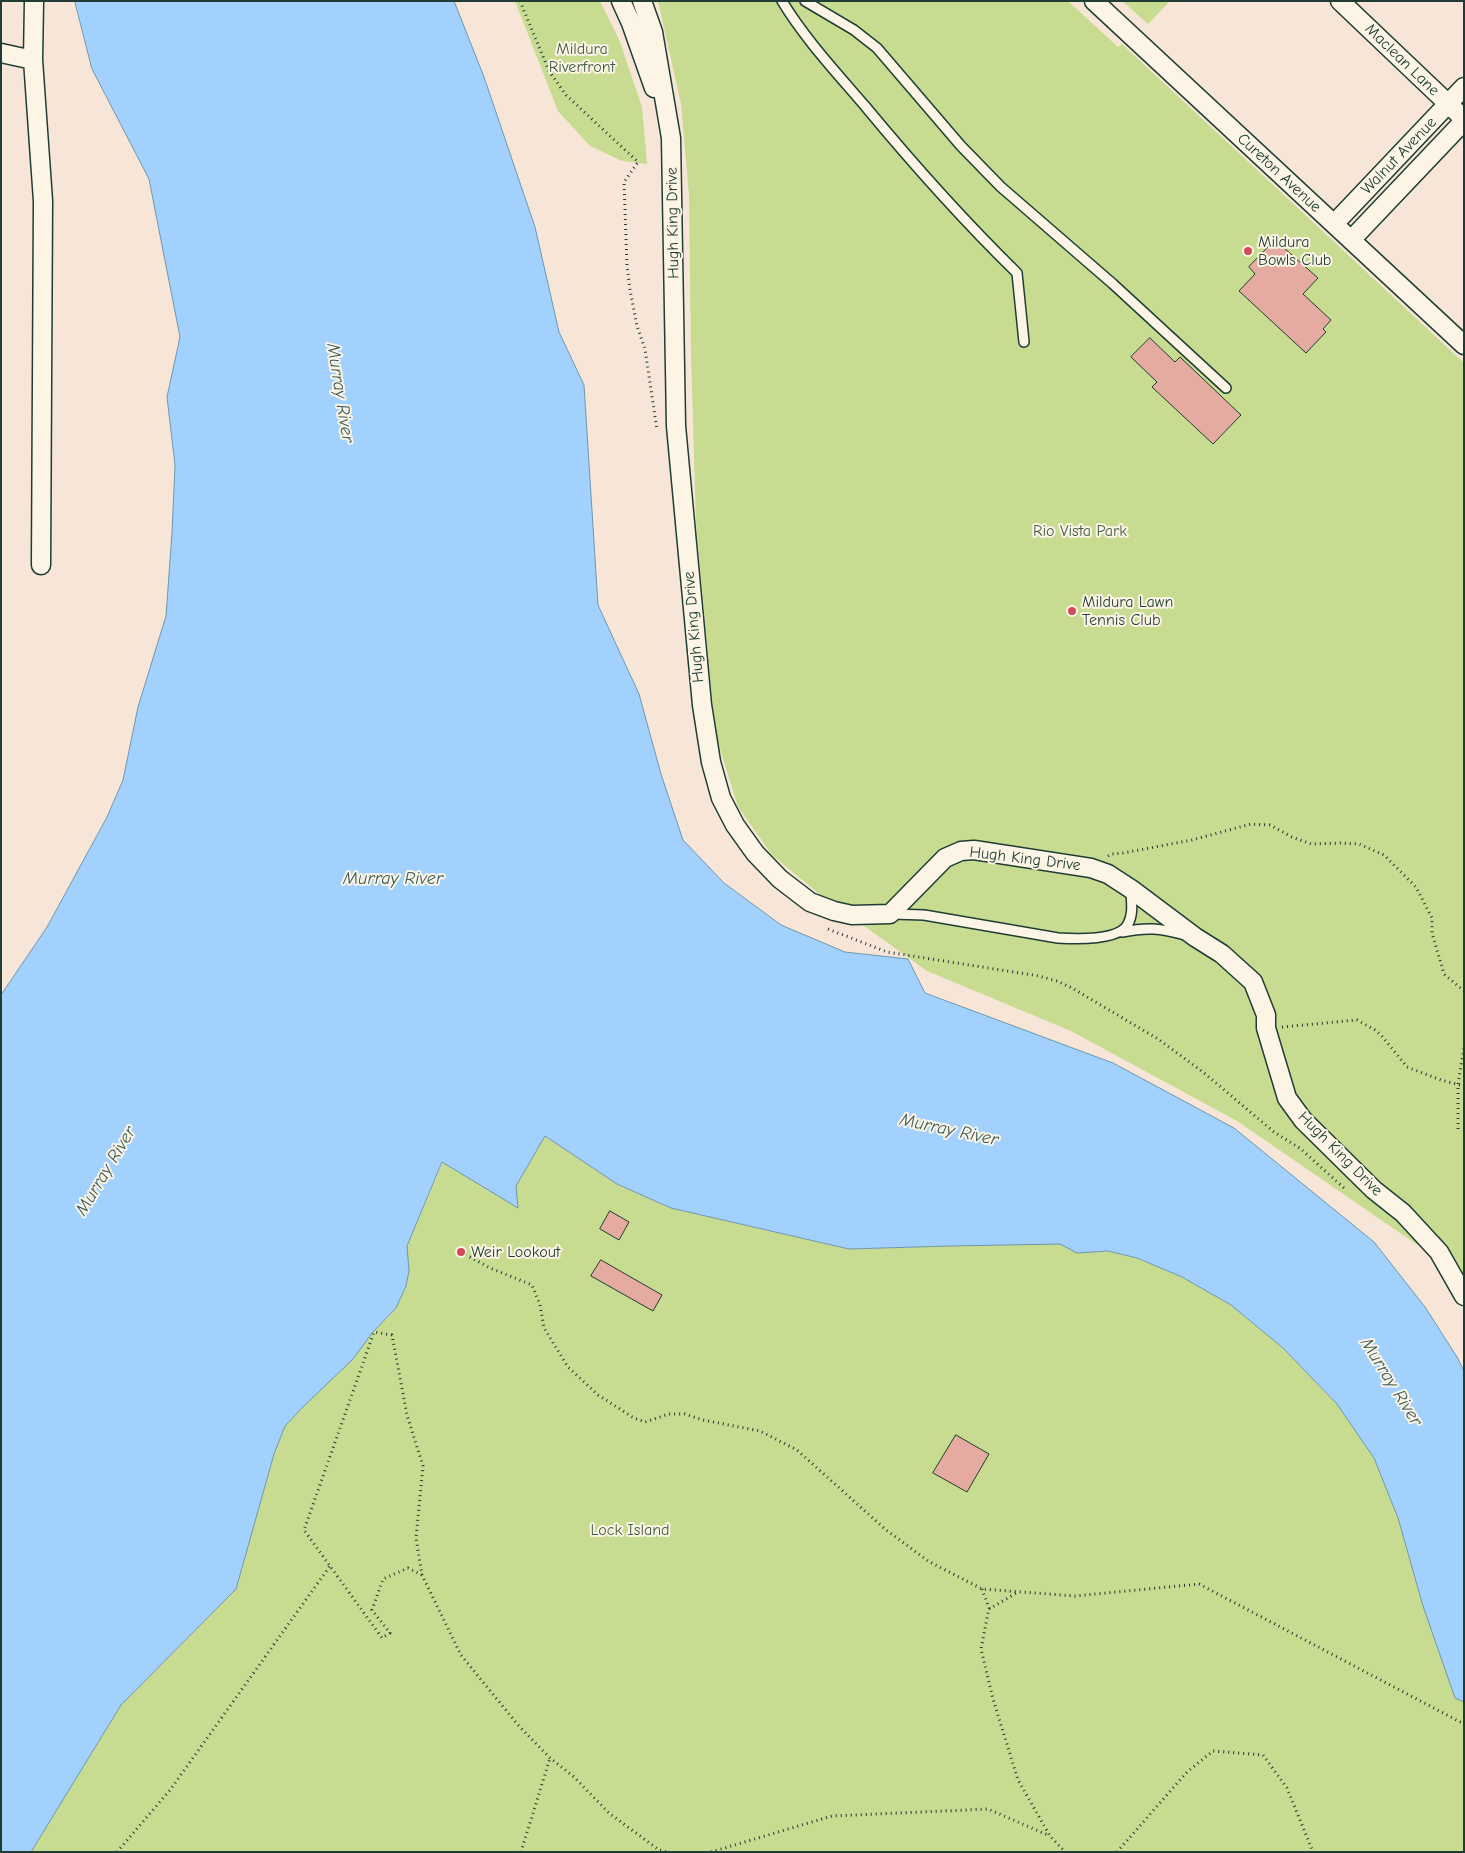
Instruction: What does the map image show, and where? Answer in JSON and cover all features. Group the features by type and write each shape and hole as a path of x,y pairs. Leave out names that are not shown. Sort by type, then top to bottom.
{"street":[{"path":"34,1 33,60 43,200 41,565"},
{"name":"Hugh King Drive","path":"621,1 631,23 672,138"},
{"name":"Hugh King Drive","path":"642,1 653,32 672,138 676,426 701,696 711,762 721,798 735,825 755,853 780,879 810,902 834,911 852,915 890,914 945,858 961,851 974,850 1091,868 1108,874 1195,937 1222,954 1253,982 1266,1015 1266,1028 1287,1098 1303,1120 1374,1190 1403,1213 1439,1252 1464,1296"},
{"name":"Cureton Avenue","path":"1094,1 1464,345"},
{"name":"Maclean Lane","path":"1340,1 1464,120"},
{"path":"1,53 33,60"},
{"name":"Walnut Avenue","path":"1351,240 1380,192 1464,87"},
{"name":"Walnut Avenue","path":"1334,224 1380,192 1464,120"}],"lane":[{"path":"782,1 809,40 900,148 974,230 1017,273 1024,342"},
{"path":"805,1 854,30 877,48 961,146 1001,187 1113,284 1226,388"},
{"path":"1122,932 1132,912 1131,889"},
{"path":"890,914 924,915 1058,938 1078,939 1105,936 1145,928 1165,930 1195,937"}],"path":[{"path":"520,1 549,71 566,95 638,162 624,182 627,266 637,326 645,349 658,436"},
{"path":"1091,868 1112,854 1192,840 1251,824 1270,825 1292,837 1311,844 1359,844 1384,856 1416,887 1432,918 1432,933 1444,974 1464,991"},
{"path":"819,925 886,952 1039,976 1072,988 1158,1039 1203,1072 1268,1128 1301,1149 1345,1189"},
{"path":"1266,1028 1357,1020 1381,1035 1407,1067 1441,1080 1464,1086"},
{"path":"1458,1128 1458,1084 1464,1048"},
{"path":"461,1252 490,1268 532,1285 540,1305 544,1328 568,1367 605,1400 634,1418 645,1422 669,1414 685,1414 702,1420 760,1431 797,1450 885,1529 928,1561 982,1589 1080,1595 1199,1584 1464,1724"},
{"path":"422,1575 408,1568 383,1579 372,1610 390,1633 382,1638 304,1530 374,1332 392,1335 407,1415 424,1466 416,1538 422,1575 461,1655 518,1725 550,1758 573,1776 609,1813 659,1850 667,1852"},
{"path":"117,1852 170,1790 330,1566"},
{"path":"982,1589 989,1610 981,1649 993,1699 1018,1780 1050,1836 1065,1852"},
{"path":"989,1610 1018,1592"},
{"path":"1117,1852 1188,1772 1213,1751 1263,1755 1288,1788 1313,1852"},
{"path":"521,1852 550,1758"},
{"path":"711,1852 832,1816 842,1815 988,1809 1050,1836"}],"green space":[{"name":"Mildura Riverfront","path":"515,1 600,1 620,42 642,107 647,164 622,161 590,146 558,111"},
{"name":"Rio Vista Park","path":"658,1 1068,1 1118,47 1122,44 1464,363 1464,1277 1237,1121 1071,1031 927,971 818,893 772,855 738,807 715,733 696,522 689,195 681,104"},
{"path":"1122,1 1170,1 1148,24"},
{"name":"Lock Island","path":"545,1136 617,1184 671,1208 849,1249 1060,1244 1077,1253 1107,1251 1137,1258 1182,1277 1231,1305 1283,1348 1337,1404 1374,1458 1398,1518 1423,1606 1455,1698 1464,1702 1464,1852 31,1852 121,1705 236,1589 274,1454 285,1426 396,1308 406,1286 409,1271 407,1246 443,1162 518,1207 516,1186"}],"water":[{"name":"Murray River","path":"75,1 454,1 484,77 535,227 559,332 584,385 598,605 639,694 661,774 683,840 724,883 781,925 845,952 908,959 925,993 1113,1063 1234,1128 1374,1242 1425,1307 1464,1371 1464,1702 1455,1698 1423,1606 1398,1518 1374,1458 1337,1404 1283,1348 1231,1305 1182,1277 1137,1258 1108,1251 1077,1253 1060,1244 849,1249 671,1208 617,1184 545,1136 516,1186 518,1208 442,1162 407,1246 409,1271 406,1286 396,1308 373,1332 353,1359 285,1426 274,1454 236,1589 121,1705 31,1852 1,1852 1,995 47,927 107,817 123,780 138,707 166,616 175,465 167,397 180,337 149,179 92,69"}],"building":[{"path":"1275,240 1318,278 1303,294 1331,320 1323,329 1326,332 1306,353 1239,291 1255,274 1249,267"},
{"path":"1150,338 1175,362 1180,357 1241,415 1213,444 1152,387 1157,382 1131,357"},
{"path":"610,1211 629,1222 619,1240 600,1229"},
{"path":"601,1260 662,1295 653,1311 591,1276"},
{"path":"956,1435 989,1454 967,1492 933,1473"}],"place":[{"name":"Mildura Bowls Club","path":"1248,251"},
{"name":"Mildura Lawn Tennis Club","path":"1072,611"},
{"name":"Weir Lookout","path":"461,1252"}]}
